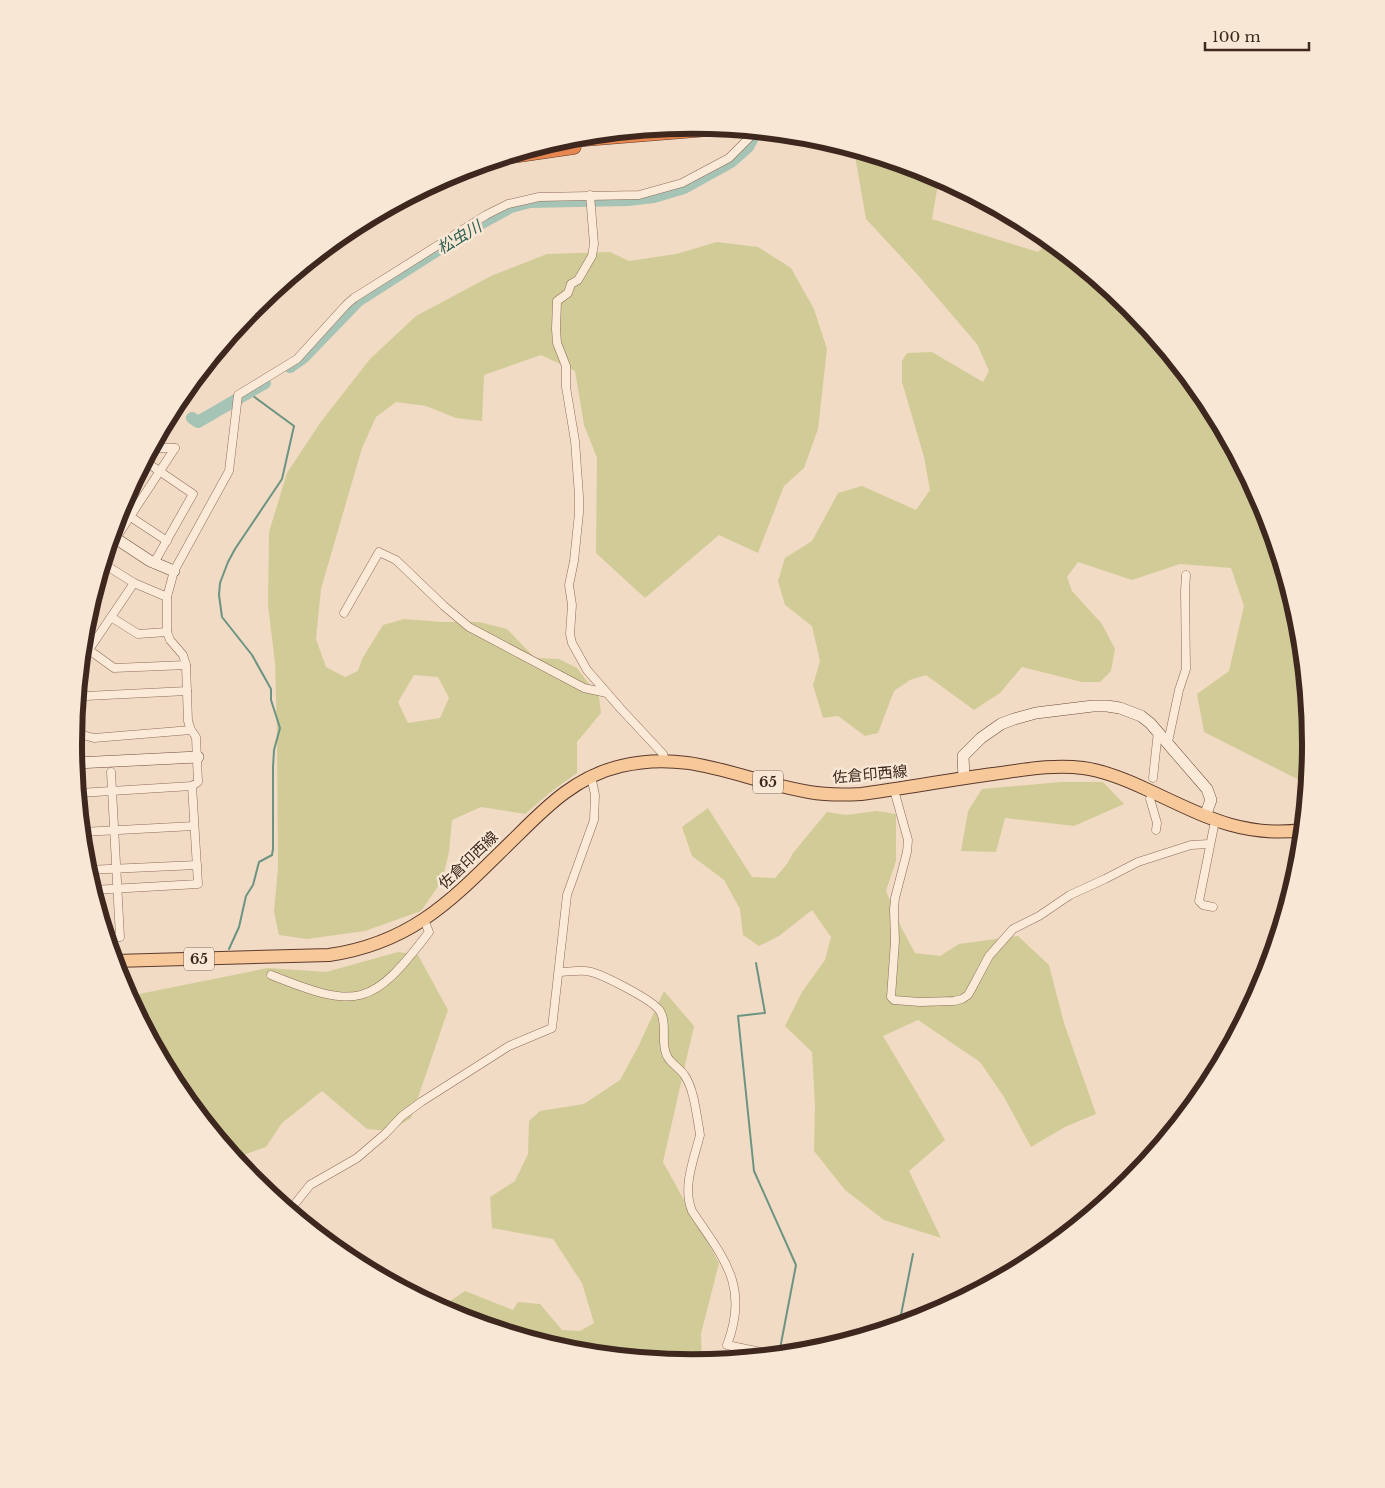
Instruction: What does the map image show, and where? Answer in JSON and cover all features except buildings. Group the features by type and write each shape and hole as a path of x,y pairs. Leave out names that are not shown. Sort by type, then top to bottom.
{"highway":[{"path":"552,151 622,138"}],"main road":[{"name":"佐倉印西線","path":"123,961 329,955 361,949 383,942 424,920 450,900 554,800 573,786 591,776 619,766 645,761 685,761 716,767 809,792 838,795 894,790 1033,768 1064,766 1084,768 1118,776 1210,818 1251,831 1296,832"},
{"name":"佐倉印西線","path":"126,968 268,960 284,957"}],"street":[{"path":"85,793 192,786 198,782 196,737 188,721 186,664 183,655 170,640 167,632 167,597 174,571 229,471 238,395 297,358 354,298 486,215 508,204 539,196 639,195 682,184 729,158 750,137"},
{"path":"590,195 594,244 592,256 578,280 571,284 568,293 557,301 557,343 566,366 566,387 575,441 579,496 574,561 569,585 572,605 570,634 572,643 587,670 663,754 665,760"},
{"path":"124,525 175,448 159,448"},
{"path":"150,465 193,494 154,563"},
{"path":"127,515 167,541"},
{"path":"118,540 154,563 174,571"},
{"path":"344,614 379,552 396,560 469,627 584,688 607,693"},
{"path":"109,567 134,583 167,597"},
{"path":"1168,742 1186,669 1186,576"},
{"path":"90,648 134,583"},
{"path":"111,617 138,634 167,632"},
{"path":"90,651 114,668 186,664"},
{"path":"85,695 187,691"},
{"path":"964,778 962,762 966,750 1001,724 1036,713 1093,706 1107,706 1131,711 1141,716 1168,742 1207,789 1211,800 1210,844 1199,901 1203,905 1212,907"},
{"path":"82,735 94,738 191,730"},
{"path":"1153,778 1158,731"},
{"path":"83,764 198,757"},
{"path":"111,772 120,937 114,937"},
{"path":"293,1206 310,1185 357,1158 385,1134 402,1116 421,1102 508,1046 552,1028 568,895 594,820 595,795 591,776"},
{"path":"100,889 198,884 192,786"},
{"path":"894,790 908,840 907,852 894,904 894,967 891,997 894,1000 920,1002 962,999 968,995 989,956 1013,929 1039,916 1070,895 1138,862 1191,845 1210,844"},
{"path":"1150,799 1157,823 1156,830"},
{"path":"89,832 194,826"},
{"path":"96,870 197,865"},
{"path":"271,975 303,988 336,997 358,997 368,994 394,975 430,932 424,920"},
{"path":"559,972 587,971 626,988 659,1010 662,1016 664,1051 667,1058 682,1072 689,1084 699,1128 700,1135 689,1181 689,1202 692,1211 722,1256 732,1276 736,1291 735,1316 727,1345 757,1351"}],"shaded area":[{"path":"855,156 889,166 938,186 932,219 1038,252 1044,246 1095,285 1151,342 1176,373 1200,405 1240,474 1270,548 1282,586 1291,625 1301,704 1301,783 1299,780 1204,732 1197,694 1229,671 1244,606 1231,568 1180,564 1132,580 1078,562 1067,577 1072,591 1102,624 1115,649 1111,671 1100,682 1082,682 1022,667 1000,693 974,710 926,675 910,680 894,691 878,733 865,736 838,716 823,718 813,685 820,661 812,626 785,605 778,581 785,558 812,541 838,493 862,486 916,510 930,490 924,457 902,382 902,361 907,353 932,352 983,382 989,371 977,344 917,274 866,219"},
{"path":"717,242 758,247 791,268 814,309 827,349 818,429 804,468 784,486 758,553 719,535 645,598 596,553 597,458 584,425 575,371 541,355 484,375 482,421 456,418 426,406 396,402 376,417 362,448 321,589 316,639 326,667 345,677 358,671 362,659 383,625 404,619 479,622 507,629 535,658 559,659 577,668 599,697 601,713 577,742 577,773 525,814 481,807 452,820 449,852 442,881 421,911 365,931 307,939 279,935 274,912 278,867 277,734 275,663 268,605 269,532 287,473 320,423 370,359 416,316 493,275 547,254 610,252 629,261 676,254","holes":["414,675 438,677 449,698 440,718 408,723 398,702"]},
{"path":"1061,782 1103,782 1124,804 1074,826 1005,818 996,852 961,851 968,811 982,789"},
{"path":"708,808 752,877 775,878 827,812 846,815 877,811 896,814 896,861 886,891 902,929 915,953 940,956 959,944 1018,936 1049,965 1064,1023 1096,1114 1065,1127 1031,1147 1004,1097 980,1062 918,1020 883,1036 945,1140 909,1171 941,1238 884,1220 845,1190 814,1151 815,1105 812,1052 785,1026 802,992 825,960 831,937 812,910 779,936 759,946 743,935 740,909 724,880 692,856 682,827"},
{"path":"398,952 418,955 448,1010 411,1118 390,1131 367,1129 322,1091 282,1123 266,1147 243,1155 185,1083 164,1049 137,994 268,968 326,972"},
{"path":"664,991 694,1026 663,1162 719,1263 701,1334 702,1354 653,1353 573,1342 496,1322 448,1303 465,1291 513,1310 518,1302 540,1304 562,1330 580,1331 594,1323 582,1283 553,1239 492,1228 490,1197 515,1181 528,1154 529,1121 540,1111 584,1104 620,1080 638,1047"}],"waterway":[{"name":"松虫川","path":"290,367 303,358 358,301 469,230 511,207 530,202 628,200 654,197 684,188 731,162 748,147 753,137"},
{"name":"松虫川","path":"192,418 198,422 265,383"},
{"path":"229,949 239,927 246,896 253,885 259,862 272,855 274,750 280,728 271,700 271,689 252,655 222,617 219,595 220,583 235,549 282,479 294,426 249,393"},
{"path":"756,963 765,1013 738,1016 754,1171 796,1265 780,1348"},
{"path":"900,1318 913,1254"}]}
